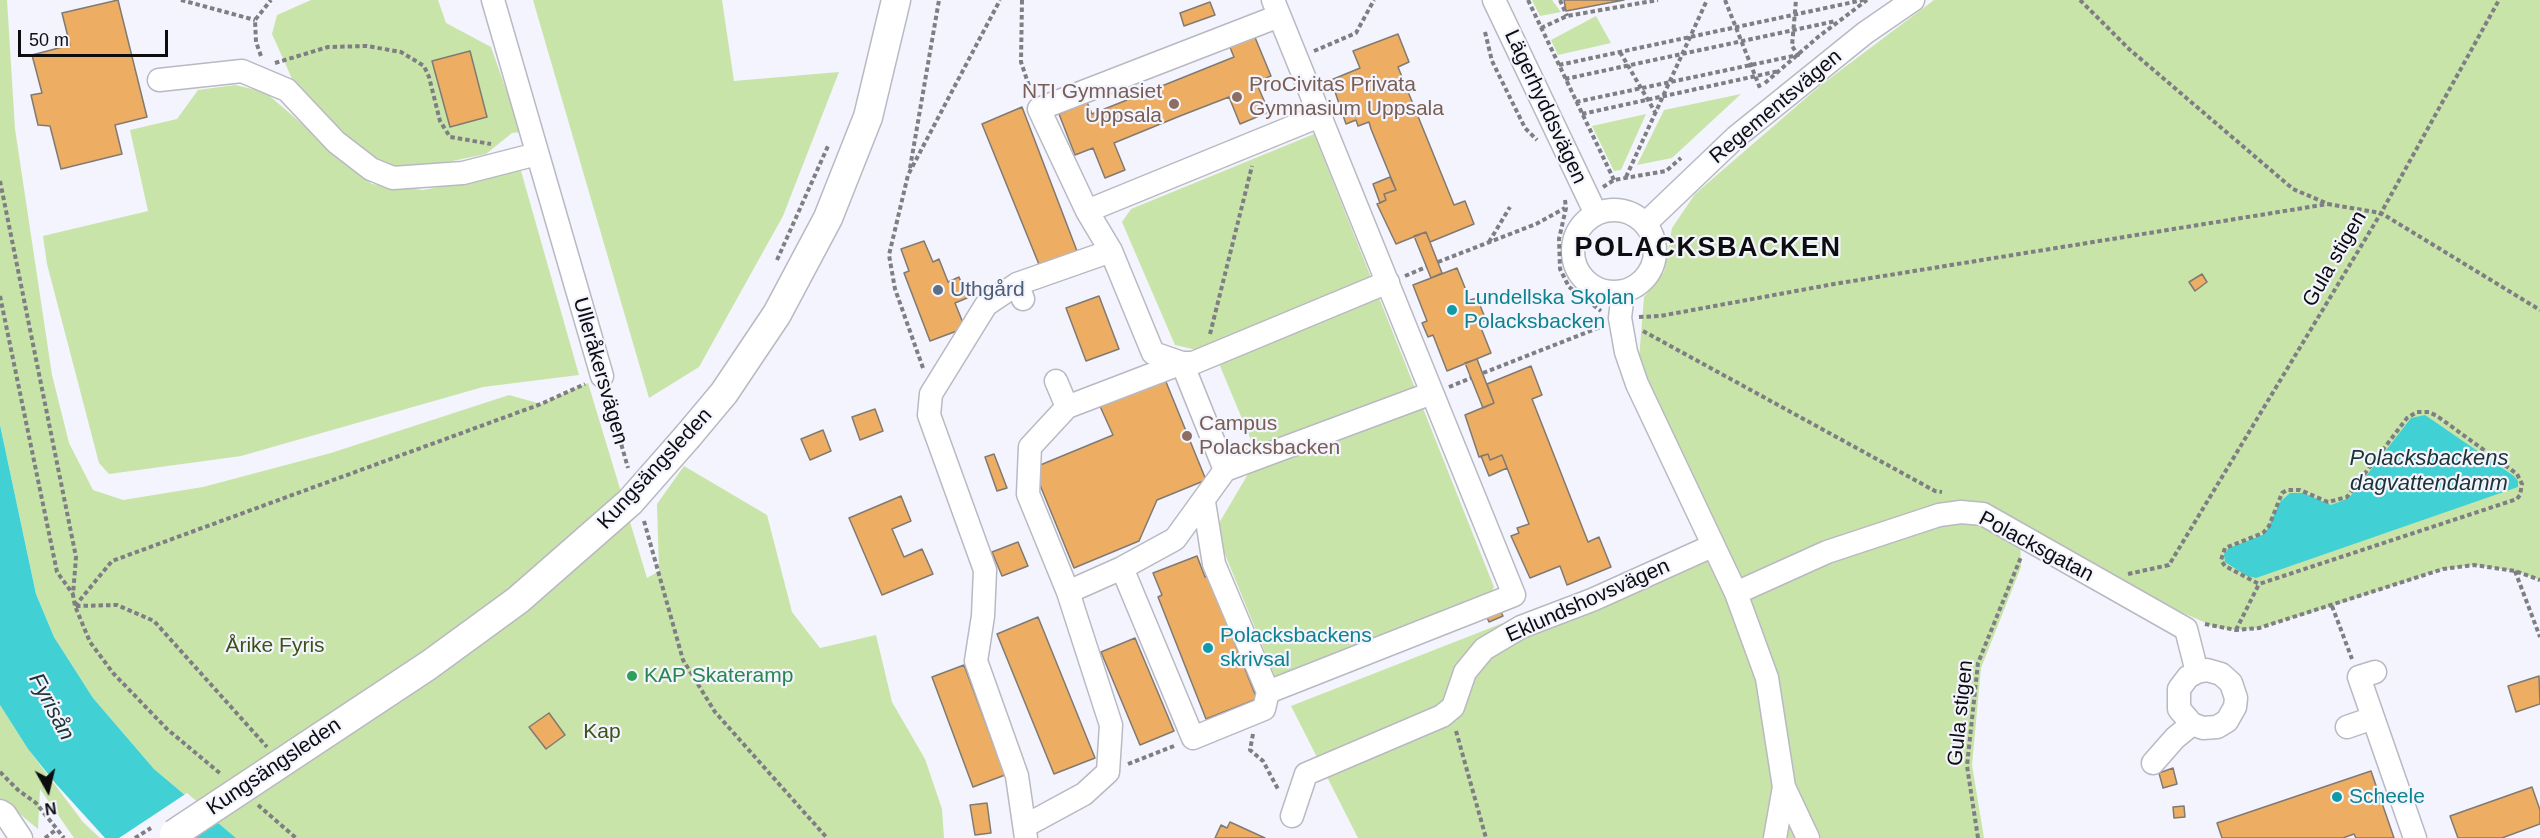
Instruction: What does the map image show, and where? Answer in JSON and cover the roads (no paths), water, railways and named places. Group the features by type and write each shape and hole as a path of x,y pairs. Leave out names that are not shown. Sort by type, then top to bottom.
{"main road":[{"name":"Kungsängsleden","path":"170,836 429,665 518,600 630,502 688,436 724,393 777,314 828,218 868,117 896,0"}],"street":[{"name":"Ulleråkersvägen","path":"493,0 530,156 602,376"},
{"name":"Lägerhyddsvägen","path":"1494,0 1592,205"},
{"name":"Regementsvägen","path":"1646,224 1736,137 1865,33 1913,0"},
{"path":"1122,568 1193,738 1264,701 1514,596 1322,115 1276,8 1039,109 1087,211 1111,251 1153,353 1182,363 1193,363 1388,282"},
{"path":"159,80 242,71 287,90 336,142 371,169 393,178 463,173 530,156"},
{"path":"1087,211 1322,115"},
{"path":"1592,205 1624,211 1646,224 1654,237 1656,252 1653,266 1638,286 1623,292 1603,291 1590,285 1581,276 1575,263 1573,250 1576,235 1592,205"},
{"path":"1111,251 986,305 931,394 929,415 985,570 983,616 976,661 1017,776 1026,832 1084,794 1108,772 1112,725 1068,592 1028,494 1030,447 1067,407 1182,363"},
{"path":"1623,292 1620,318 1626,352 1637,384 1736,593 1767,678 1784,787 1808,838"},
{"path":"1182,363 1225,470"},
{"path":"1056,381 1067,407"},
{"path":"1068,592 1122,568 1175,539 1225,470 1432,393"},
{"path":"1204,502 1214,564 1264,701"},
{"name":"Polacksgatan","path":"1736,593 1827,552 1939,515 1961,512 1983,514 2186,629 2197,672"},
{"name":"Eklundshovsvägen","path":"1292,816 1306,774 1442,716 1453,707 1465,672 1484,649 1521,627 1592,600 1712,546"},
{"path":"2207,670 2221,674 2231,683 2236,698 2233,713 2217,727 2203,728 2192,724 2179,709 2179,689 2188,677 2197,672 2207,670"},
{"path":"2367,674 2380,723 2402,778 2415,838"},
{"path":"2347,727 2380,723"},
{"path":"2153,763 2175,738 2192,724"},
{"path":"1775,838 1784,787"},
{"path":"0,811 6,814 21,838"}],"water":[{"name":"Polacksbackens dagvattendamm","path":"2425,415 2514,476 2518,481 2518,487 2256,578 2247,576 2225,562 2224,554 2229,548 2265,534 2280,502 2290,493 2303,493 2331,505 2349,498 2411,418"},
{"name":"Fyrisån","path":"0,425 36,594 54,637 93,698 154,769 236,838 105,838 28,749 0,705"}],"place":[{"name":"ProCivitas Privata Gymnasium Uppsala","path":"1237,97"},
{"name":"NTI Gymnasiet Uppsala","path":"1174,104"},
{"name":"Uthgård","path":"938,290"},
{"name":"Lundellska Skolan Polacksbacken","path":"1452,310"},
{"name":"Campus Polacksbacken","path":"1187,436"},
{"name":"Polacksbackens skrivsal","path":"1208,648"},
{"name":"KAP Skateramp","path":"632,676"},
{"name":"Scheele","path":"2337,797"}],"district":[{"name":"POLACKSBACKEN","path":"1708,249"}],"park label":[{"name":"Årike Fyris","path":"275,646"},
{"name":"Kap","path":"602,732"}]}
